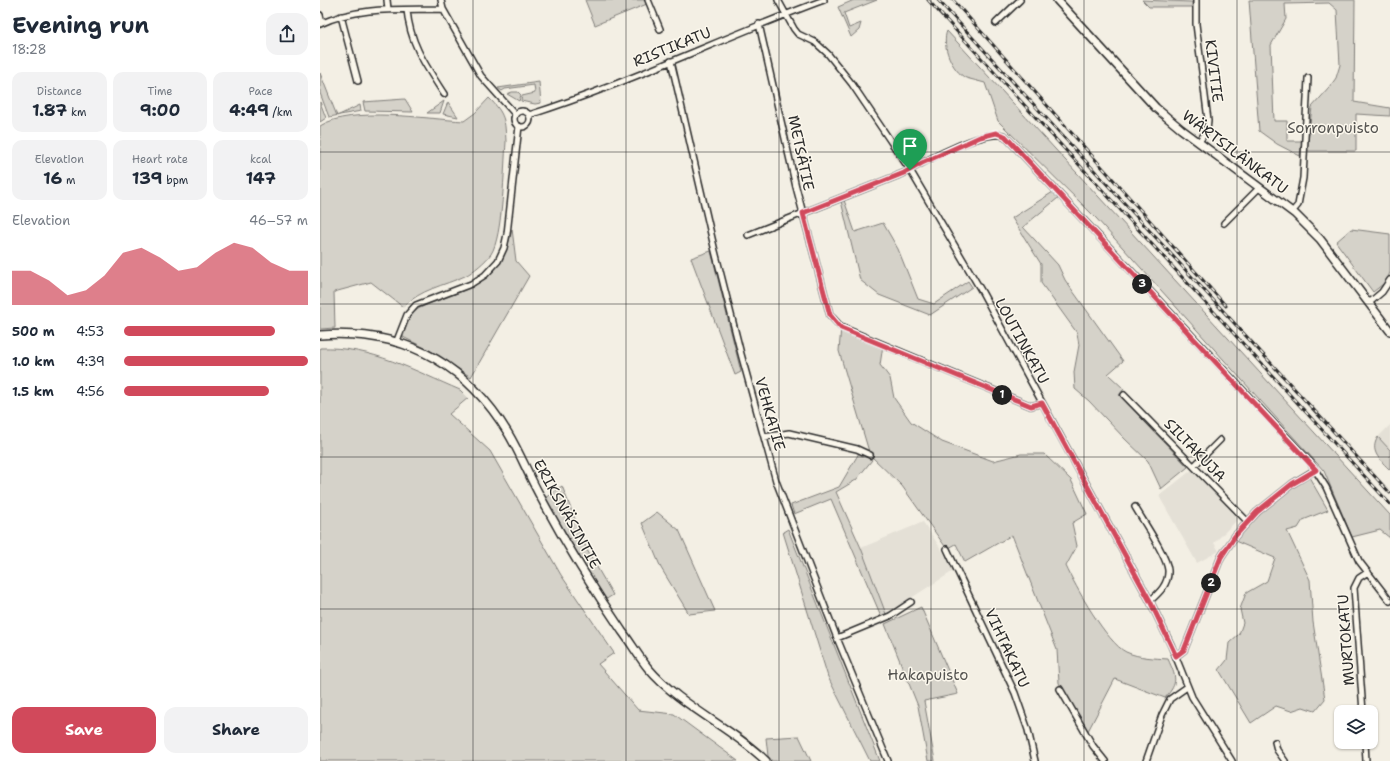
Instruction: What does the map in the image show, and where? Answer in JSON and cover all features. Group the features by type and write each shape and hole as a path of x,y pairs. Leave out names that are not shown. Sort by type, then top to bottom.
{"street":[{"path":"387,0 388,9"},
{"path":"441,0 443,9 481,76 515,114"},
{"path":"648,0 660,29"},
{"name":"LOUTINKATU","path":"778,0 798,34 814,42 832,58 874,116 910,170 982,292 1150,601 1176,656 1187,687 1232,761"},
{"name":"RISTIKATU","path":"529,115 596,91 759,24 824,0"},
{"path":"996,23 1020,0"},
{"name":"WÄRTSILÄNKATU","path":"1057,0 1156,108 1292,212 1320,240 1390,331"},
{"name":"KIVITIE","path":"1196,0 1196,24 1208,120 1207,130 1199,142"},
{"path":"320,15 321,24 341,16 359,12 388,9 443,9"},
{"path":"407,10 410,28 417,52 444,94"},
{"path":"341,16 358,81"},
{"name":"METSÄTIE","path":"759,24 803,213 830,315 841,328 1031,406 1042,403"},
{"name":"VEHKATIE","path":"671,61 714,247 776,481 837,638 888,761"},
{"path":"1292,212 1298,205 1303,178 1308,78"},
{"path":"515,114 523,111 529,115 527,124 519,126"},
{"path":"396,343 407,315 416,305 471,284 485,275 498,261 504,248 507,234 519,126 514,120 515,114"},
{"path":"748,235 910,170 980,137 996,133 1005,136 1316,470 1326,487 1359,561 1390,601"},
{"path":"1224,223 1260,188"},
{"path":"1369,302 1382,292 1390,280"},
{"name":"ERIKSNÄSINTIE","path":"320,335 355,334 371,336 429,355 447,366 481,394 509,434 539,494 604,604 648,668 664,685 697,711 749,745 766,761"},
{"name":"SILTAKUJA","path":"1124,395 1248,522"},
{"path":"764,438 789,433 857,449 870,455"},
{"path":"1194,466 1220,440"},
{"path":"1176,656 1184,650 1223,554 1248,522 1292,484 1316,470"},
{"path":"1135,507 1161,552 1168,571 1166,583 1160,593 1150,601"},
{"name":"VIHTAKATU","path":"947,549 1015,693 1028,730 1035,761"},
{"name":"MURTOKATU","path":"1362,705 1354,588 1359,578 1368,572"},
{"path":"837,638 890,616 911,602"},
{"path":"1146,761 1162,716 1170,699 1187,687"},
{"path":"1060,689 1093,746 1105,761"},
{"path":"1274,742 1277,750 1285,761"},
{"path":"1365,749 1366,761"}],"shaded area":[{"path":"1390,425 1390,450 1378,437"},
{"path":"1193,469 1240,517 1214,543 1219,551 1197,563 1159,496"},
{"path":"923,522 955,570 886,614 861,548"}],"green space":[{"path":"585,0 645,0 647,4 595,25"},
{"path":"854,0 877,0 844,13 849,28 861,23 859,30 851,37 838,7"},
{"path":"1142,0 1192,2 1192,7 1149,7"},
{"name":"Sorronpuisto","path":"1249,0 1355,0 1354,102 1390,108 1390,116 1356,114 1356,151 1307,151 1312,107 1336,78 1340,65 1337,10 1329,3 1285,4 1286,19 1271,45 1274,121 1287,121 1287,141 1302,141 1300,156 1277,144 1259,131"},
{"path":"947,31 1390,515 1390,538 1380,530 1352,537 1324,471 1096,218 998,121 985,83 966,78 956,70 952,64 945,43"},
{"path":"320,73 337,116 329,117 320,93"},
{"path":"539,82 541,103 535,104 521,101 522,96 535,93 534,85 505,89 502,91 498,88"},
{"path":"518,92 521,95 519,101 507,94"},
{"path":"489,98 501,113 503,118 506,142 504,184 498,232 491,254 483,263 468,274 432,288 417,296 403,307 371,282 334,292 335,328 320,329 320,126 334,120 350,116 369,115 410,116 464,121 475,113"},
{"path":"405,99 413,112 365,111 363,102"},
{"path":"444,101 440,113 427,113"},
{"path":"320,102 326,118 320,122"},
{"path":"448,102 458,117 443,114"},
{"path":"360,105 361,111 339,115"},
{"path":"1053,192 1058,198 1023,227 1058,265 1065,280 1123,361 1108,374 1124,389 1119,395 1188,467 1161,489 1148,461 1089,401 1075,389 1074,372 1079,345 1077,333 1041,283 1041,264 1012,218"},
{"path":"844,200 855,232 883,223 898,249 918,299 934,304 968,281 972,287 930,315 879,295 860,280 841,201"},
{"path":"512,229 516,261 529,276 471,377 429,350 403,337 410,316 415,311 475,285 494,270 502,259 508,246"},
{"path":"1351,229 1390,234 1390,272 1387,281 1373,292 1336,242"},
{"path":"711,251 741,372 735,375 691,258"},
{"path":"841,327 883,345 880,365 890,378 894,398 911,422 942,442 993,461 1021,454 1044,454 1071,480 1087,514 1072,523 1077,546 1066,566 1076,587 1092,613 1118,647 1126,652 1136,655 1168,659 1175,679 1172,688 1165,698 1115,679 1088,731 1059,683 1057,650 1012,535 965,562 956,544 947,549 902,486 870,455 839,351"},
{"path":"320,348 339,348 375,355 460,390 468,398 449,414 490,451 561,575 614,653 598,664 638,710 674,714 738,761 320,761"},
{"path":"1378,437 1390,450 1390,470 1379,459 1375,451"},
{"path":"859,453 872,460 856,480 836,492 861,548 886,614 881,616 831,499 794,514 791,505 839,487"},
{"path":"1309,477 1328,510 1303,520 1298,528 1287,531 1310,580 1313,622 1325,699 1315,711 1303,707 1291,711 1276,706 1251,723 1219,670 1227,660 1229,643 1239,634 1243,623 1240,609 1246,593 1267,581 1275,558 1235,541 1259,515 1279,497 1299,482"},
{"path":"562,486 587,550 613,595 605,600 545,498"},
{"path":"657,512 679,530 715,611 689,614 661,568 642,523"},
{"path":"788,529 880,761 870,761 828,677 783,532"},
{"name":"Hakapuisto","path":"921,607 958,694 924,701 935,761 928,761 918,706 885,624"},
{"path":"799,736 811,761 772,761 768,756 766,738"}],"railway":[{"path":"928,0 1390,504"},
{"path":"938,0 1390,493"},
{"path":"953,0 1226,306"}],"route":[{"path":"996,133 1005,136 1316,470 1292,484 1257,512 1235,536 1221,557 1184,650 1176,656 1150,601 1042,403 1031,406 841,328 830,315 803,213 910,170 922,163 980,137 996,133"}]}
